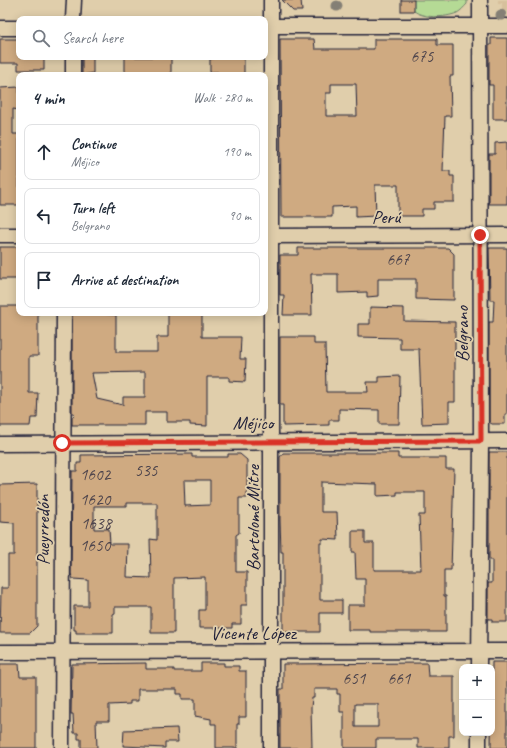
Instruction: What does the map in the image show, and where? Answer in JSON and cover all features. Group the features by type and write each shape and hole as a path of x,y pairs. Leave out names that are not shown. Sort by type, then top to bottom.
{"street":[{"path":"73,16 74,0"},
{"name":"Bartolomé Mitre","path":"271,0 268,26 268,236 272,442 272,748"},
{"name":"Belgrano","path":"479,664 481,441 480,0"},
{"path":"268,26 507,26"},
{"path":"0,28 16,28"},
{"path":"73,60 73,72"},
{"path":"0,236 16,235"},
{"name":"Perú","path":"268,236 507,235"},
{"name":"Pueyrredón","path":"62,748 62,443 64,316"},
{"name":"Méjico","path":"0,444 507,441"},
{"name":"Vicente López","path":"0,652 507,651"},
{"path":"479,736 479,748"}],"shaded area":[{"path":"498,0 507,0 507,11 502,11 502,3 498,3"}],"green space":[{"path":"412,0 467,0 467,4 457,13 452,15 433,17 421,15 412,9"}],"building":[{"path":"282,0 301,0 302,11 293,11"},
{"path":"401,0 414,0 414,11 401,11"},
{"path":"491,38 507,38 507,119 493,119 493,85 489,85 489,45 491,45"},
{"path":"0,39 16,39 16,60 44,60 44,70 18,70 18,63 0,63"},
{"path":"280,39 314,39 315,49 374,49 374,39 437,39 437,45 453,45 453,76 450,76 451,116 445,116 443,171 450,171 450,176 454,176 454,202 434,202 434,209 422,209 422,216 398,216 398,185 375,185 376,216 356,217 356,206 332,207 332,217 281,217","holes":["331,84 356,84 357,116 326,116 326,93 331,93"]},
{"path":"82,60 93,60 93,72 82,72"},
{"path":"125,60 171,60 171,72 125,72"},
{"path":"210,60 244,60 244,72 210,72"},
{"path":"16,87 16,110 13,109 13,134 16,134 16,205 0,205 0,88"},
{"path":"507,142 507,204 489,204 489,154 495,154 495,143"},
{"path":"0,247 16,247 16,279 0,279"},
{"path":"298,248 448,248 454,254 454,300 416,299 416,279 378,279 378,296 367,297 367,292 338,293 338,274 311,274 312,315 283,315 284,295 280,295 280,255 298,255"},
{"path":"489,248 507,248 507,414 505,414 505,424 492,424 489,422 489,322 493,322 494,300 490,300"},
{"path":"0,306 16,306 16,316 38,316 38,356 29,356 29,393 38,393 37,418 31,418 30,426 0,426"},
{"path":"370,307 404,308 404,321 455,322 455,402 449,402 449,423 422,424 419,349 400,349 400,338 358,337 358,324 370,324"},
{"path":"72,316 116,316 116,352 157,352 157,337 168,337 168,316 202,316 202,337 241,337 240,359 246,359 245,382 229,381 229,377 207,377 207,426 190,425 190,422 167,422 167,412 145,412 145,425 72,425 72,417 75,414 72,412","holes":["145,372 145,397 123,397 123,405 97,399 92,373"]},
{"path":"280,337 314,337 314,344 325,344 326,392 368,392 367,382 379,382 379,377 400,376 399,424 379,424 379,410 339,409 339,420 329,420 329,425 283,426 283,405 280,405"},
{"path":"489,452 507,452 507,622 492,622 492,619 488,619 488,583 492,583 492,560 489,560"},
{"path":"283,453 398,453 398,458 446,458 446,469 454,469 451,570 444,570 446,632 370,632 370,630 348,630 348,605 365,605 365,579 356,579 355,552 352,552 352,531 365,531 365,543 374,543 374,570 421,570 419,515 425,515 425,492 397,492 397,495 377,496 377,484 321,482 321,512 337,512 338,540 322,539 322,543 320,543 320,600 342,600 342,613 320,613 320,632 283,632 283,552 281,552 280,457"},
{"path":"192,454 192,457 228,457 228,454 240,454 247,460 247,498 239,498 239,533 236,535 236,572 247,572 247,605 241,605 241,624 232,624 232,628 199,628 199,610 205,610 205,577 174,578 174,633 151,633 151,607 115,607 115,613 113,614 113,633 76,633 76,630 74,630 74,606 88,606 88,580 73,579 71,574 72,471 77,471 77,463 81,463 81,455","holes":["184,480 210,480 210,505 185,506","127,503 157,503 157,540 150,539 151,578 127,577 128,544 110,544 109,529 94,529 94,506 127,506"]},
{"path":"37,484 37,626 30,633 0,633 1,588 8,588 8,555 14,555 14,523 0,522 0,485"},
{"path":"492,662 507,662 507,748 491,748 491,736 495,736 495,664 492,664"},
{"path":"146,663 146,669 201,671 201,663 224,663 224,666 239,666 239,671 246,671 246,717 239,717 239,724 237,724 237,748 216,748 216,724 211,724 211,719 195,716 195,699 182,699 182,694 177,694 177,689 138,689 138,701 130,701 130,704 109,705 109,721 96,721 97,748 81,748 81,739 78,739 78,733 74,733 73,714 71,714 72,664"},
{"path":"427,663 428,676 454,676 454,736 449,736 449,748 418,748 418,739 376,739 376,748 344,748 344,712 340,712 340,694 337,694 337,689 314,689 314,698 312,698 311,708 312,748 280,748 280,689 283,689 283,664","holes":["355,704 378,704 378,727 355,727"]},
{"path":"0,664 19,664 20,677 36,677 36,748 0,748"},
{"path":"177,728 178,742 165,742 165,748 123,746 124,730"}],"route":[{"path":"62,443 481,441 480,235"}]}
